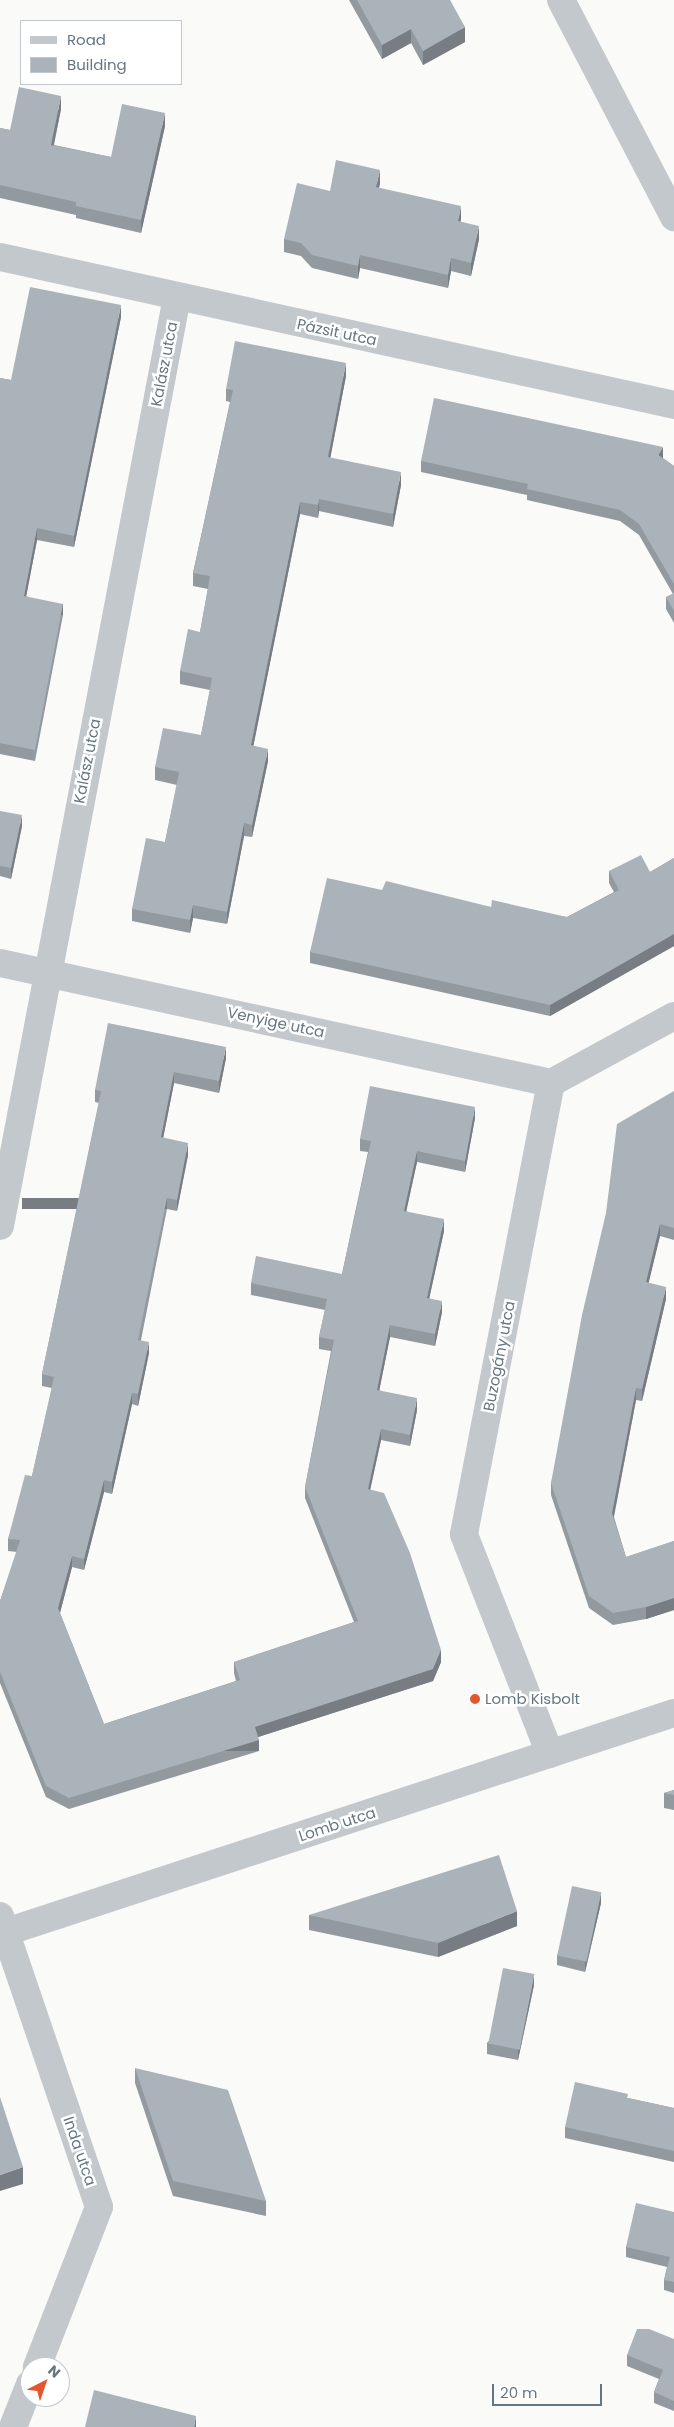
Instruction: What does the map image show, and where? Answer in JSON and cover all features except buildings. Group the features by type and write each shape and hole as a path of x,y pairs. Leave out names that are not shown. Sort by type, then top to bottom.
{"street":[{"path":"561,0 674,217"},
{"name":"Pázsit utca","path":"0,257 674,405"},
{"name":"Kalász utca","path":"0,1226 177,297"},
{"name":"Venyige utca","path":"0,963 551,1083"},
{"path":"551,1083 674,1016"},
{"name":"Buzogány utca","path":"550,1754 464,1534 551,1083"},
{"name":"Lomb utca","path":"2,1927 674,1713"},
{"name":"Inda utca","path":"2,1927 99,2207 40,2357"},
{"path":"13,2427 21,2407"}],"place":[{"name":"Lomb Kisbolt","path":"475,1699"}]}
